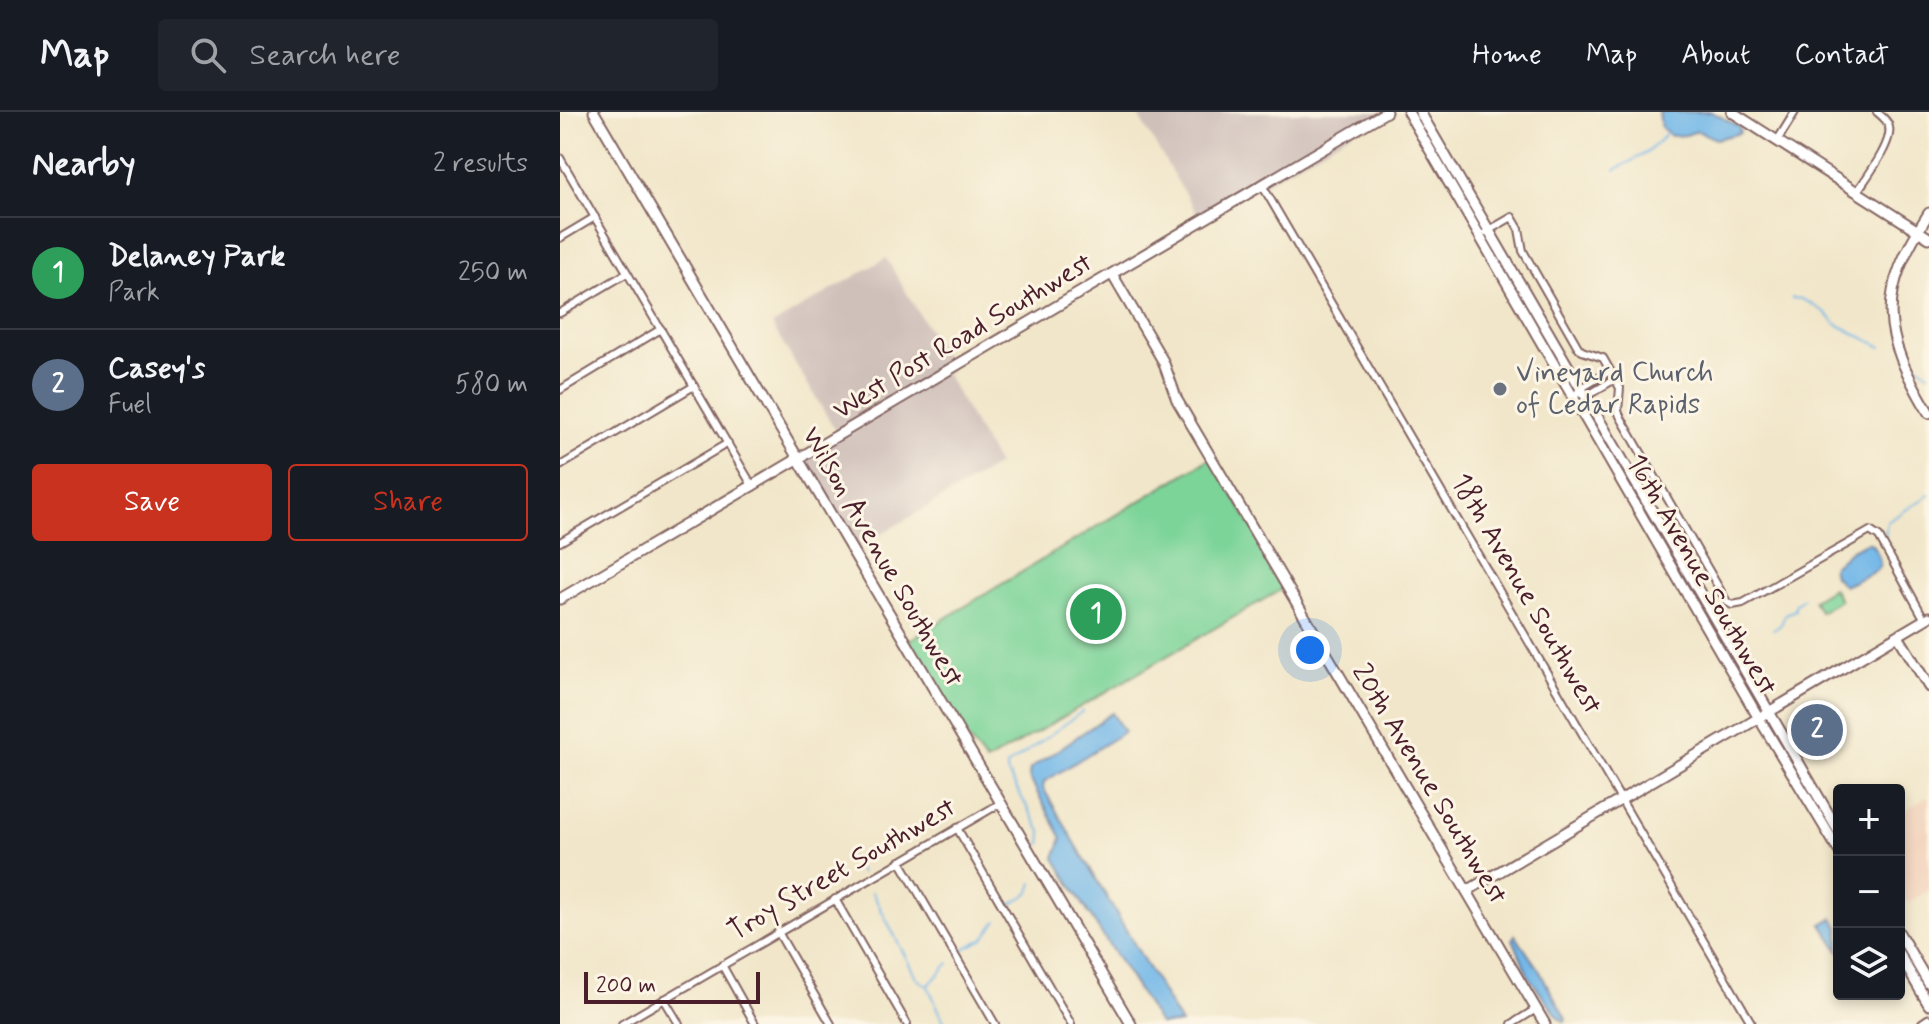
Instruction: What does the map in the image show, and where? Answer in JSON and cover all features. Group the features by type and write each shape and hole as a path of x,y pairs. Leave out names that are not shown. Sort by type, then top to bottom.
{"street":[{"name":"Wilson Avenue Southwest","path":"594,112 1131,1024"},
{"name":"West Post Road Southwest","path":"560,599 1386,112"},
{"name":"16th Avenue Southwest","path":"1408,112 1583,393 1833,822"},
{"name":"16th Avenue Southwest","path":"1420,112 1574,398 1833,841"},
{"path":"1732,112 1929,238"},
{"path":"1777,141 1795,112"},
{"path":"1857,192 1884,149 1890,131 1877,112"},
{"path":"560,160 753,487"},
{"name":"18th Avenue Southwest","path":"1262,185 1752,1024"},
{"path":"1929,213 1898,270 1891,306 1899,358 1929,413"},
{"path":"560,238 595,217"},
{"path":"1467,891 1927,619 1879,537 1870,531 1743,603 1732,605 1727,602 1620,416 1620,388 1615,379 1603,358 1578,347 1523,251 1519,229 1512,217 1484,233"},
{"path":"560,313 627,273"},
{"name":"20th Avenue Southwest","path":"1112,274 1163,361 1177,400 1545,1024"},
{"path":"560,390 661,329"},
{"path":"1583,393 1610,371"},
{"path":"1574,398 1615,379"},
{"path":"560,466 694,386"},
{"path":"560,542 728,443"},
{"path":"1898,636 1929,687"},
{"name":"Troy Street Southwest","path":"622,1024 1001,803"},
{"path":"1816,813 1825,817 1833,830"},
{"path":"957,828 1071,1024"},
{"path":"900,861 995,1024"},
{"path":"835,899 907,1024"},
{"path":"778,932 831,1024"},
{"path":"1905,943 1929,984"},
{"path":"1905,964 1929,1005"},
{"path":"722,965 755,1024"},
{"path":"664,999 679,1024"},
{"path":"1512,1024 1536,1009"},
{"path":"1923,1024 1929,1020"}],"shaded area":[{"path":"1136,112 1386,112 1201,221"},
{"path":"886,258 952,369 946,374 998,465 853,551 799,460 839,436 772,325"},
{"path":"1929,796 1929,890 1907,903 1905,900 1905,810"}],"green space":[{"path":"1211,458 1287,586 986,762 950,715 906,642"},
{"path":"1833,588 1840,600 1820,612 1813,600"}],"water":[{"path":"1659,112 1712,112 1739,127 1740,133 1716,139 1697,131 1671,136 1661,127"},
{"path":"1868,542 1877,552 1880,565 1876,571 1844,586 1834,576 1832,567 1851,550"},
{"path":"1112,713 1124,732 1044,782 1043,788 1181,1024 1159,1024 1080,900 1055,858 1062,838 1029,777 1030,769"},
{"path":"1833,918 1833,941 1822,924"},
{"path":"1515,935 1539,970 1565,1022 1529,977 1513,939"}],"waterway":[{"path":"1615,170 1648,152 1667,133"},
{"path":"1792,298 1802,299 1825,312 1836,324 1882,347"},
{"path":"1918,365 1928,373"},
{"path":"1885,537 1887,522 1929,495"},
{"path":"1773,629 1781,625 1786,614 1795,610 1795,605 1804,598"},
{"path":"1041,845 1042,833 1007,772 1007,766 1083,711"},
{"path":"848,856 861,873"},
{"path":"1011,905 1030,892 1033,883"},
{"path":"872,892 917,979 928,986"},
{"path":"962,950 983,939 997,921"},
{"path":"945,1024 928,986 949,963"}],"place":[{"name":"Vineyard Church of Cedar Rapids","path":"1500,389"},
{"name":"Delaney Park","path":"1096,614"},
{"name":"Casey's","path":"1817,730"}]}
